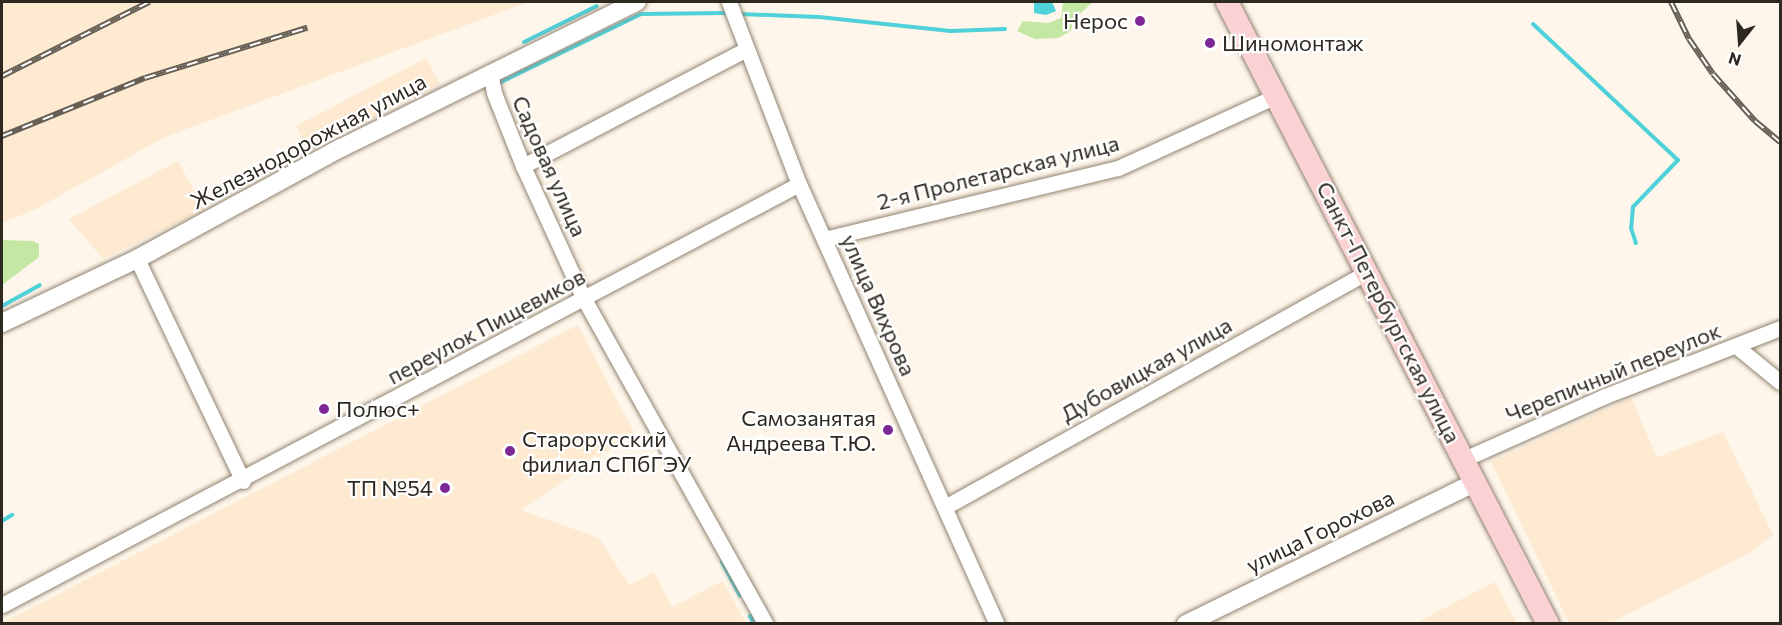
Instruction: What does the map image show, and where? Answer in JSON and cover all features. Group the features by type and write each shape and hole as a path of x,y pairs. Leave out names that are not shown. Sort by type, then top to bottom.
{"main road":[{"name":"Санкт-Петербургская улица","path":"1227,2 1369,271 1548,624"}],"street":[{"name":"Железнодорожная улица","path":"2,323 137,259 341,148 490,72 637,2"},
{"name":"улица Вихрова","path":"729,2 745,50 799,184 997,624"},
{"path":"523,166 745,50"},
{"name":"Садовая улица","path":"490,72 494,93 523,166 584,299 766,624"},
{"name":"2-я Пролетарская улица","path":"824,239 1118,168 1278,95"},
{"name":"переулок Пищевиков","path":"2,605 243,481 799,184"},
{"path":"137,259 243,481"},
{"name":"Дубовицкая улица","path":"945,507 1369,271"},
{"name":"Черепичный переулок","path":"1464,459 1605,396 1780,328"},
{"path":"1736,346 1780,382"},
{"name":"улица Горохова","path":"1186,624 1476,482"}],"shaded area":[{"path":"2,2 528,2 165,137 36,209 2,223"},
{"path":"426,58 440,84 309,151 296,126"},
{"path":"178,161 204,210 103,259 69,219"},
{"path":"578,325 634,433 521,510 599,538 629,585 654,572 672,607 723,581 746,623 2,623"},
{"path":"1631,398 1657,457 1723,432 1773,535 1749,553 1610,623 1569,623 1491,462"},
{"path":"1495,582 1517,623 1415,623"}],"green space":[{"path":"1063,2 1093,2 1073,20 1071,31 1058,38 1035,39 1017,31 1023,21 1048,23 1061,18"},
{"path":"2,240 33,241 39,244 39,257 2,285"}],"water":[{"path":"1052,2 1056,11 1046,15 1034,13 1034,3"}],"waterway":[{"path":"524,42 597,6"},
{"path":"499,83 641,14 725,13"},
{"path":"740,14 819,17 950,31 1005,29"},
{"path":"1533,24 1678,160 1633,207 1631,228 1636,243"},
{"path":"2,306 40,285"},
{"path":"2,521 12,515"},
{"path":"722,562 740,596"},
{"path":"750,616 754,624"}],"railway":[{"path":"2,76 149,2"},
{"path":"1671,2 1689,39 1713,74 1755,121 1780,142"},
{"path":"2,136 145,78 307,28"}],"place":[{"name":"Нерос","path":"1140,21"},
{"name":"Шиномонтаж","path":"1210,43"},
{"name":"Полюс+","path":"324,409"},
{"name":"Самозанятая Андреева Т.Ю.","path":"888,430"},
{"name":"Старорусский филиал СПбГЭУ","path":"510,451"},
{"name":"ТП №54","path":"445,488"}]}
